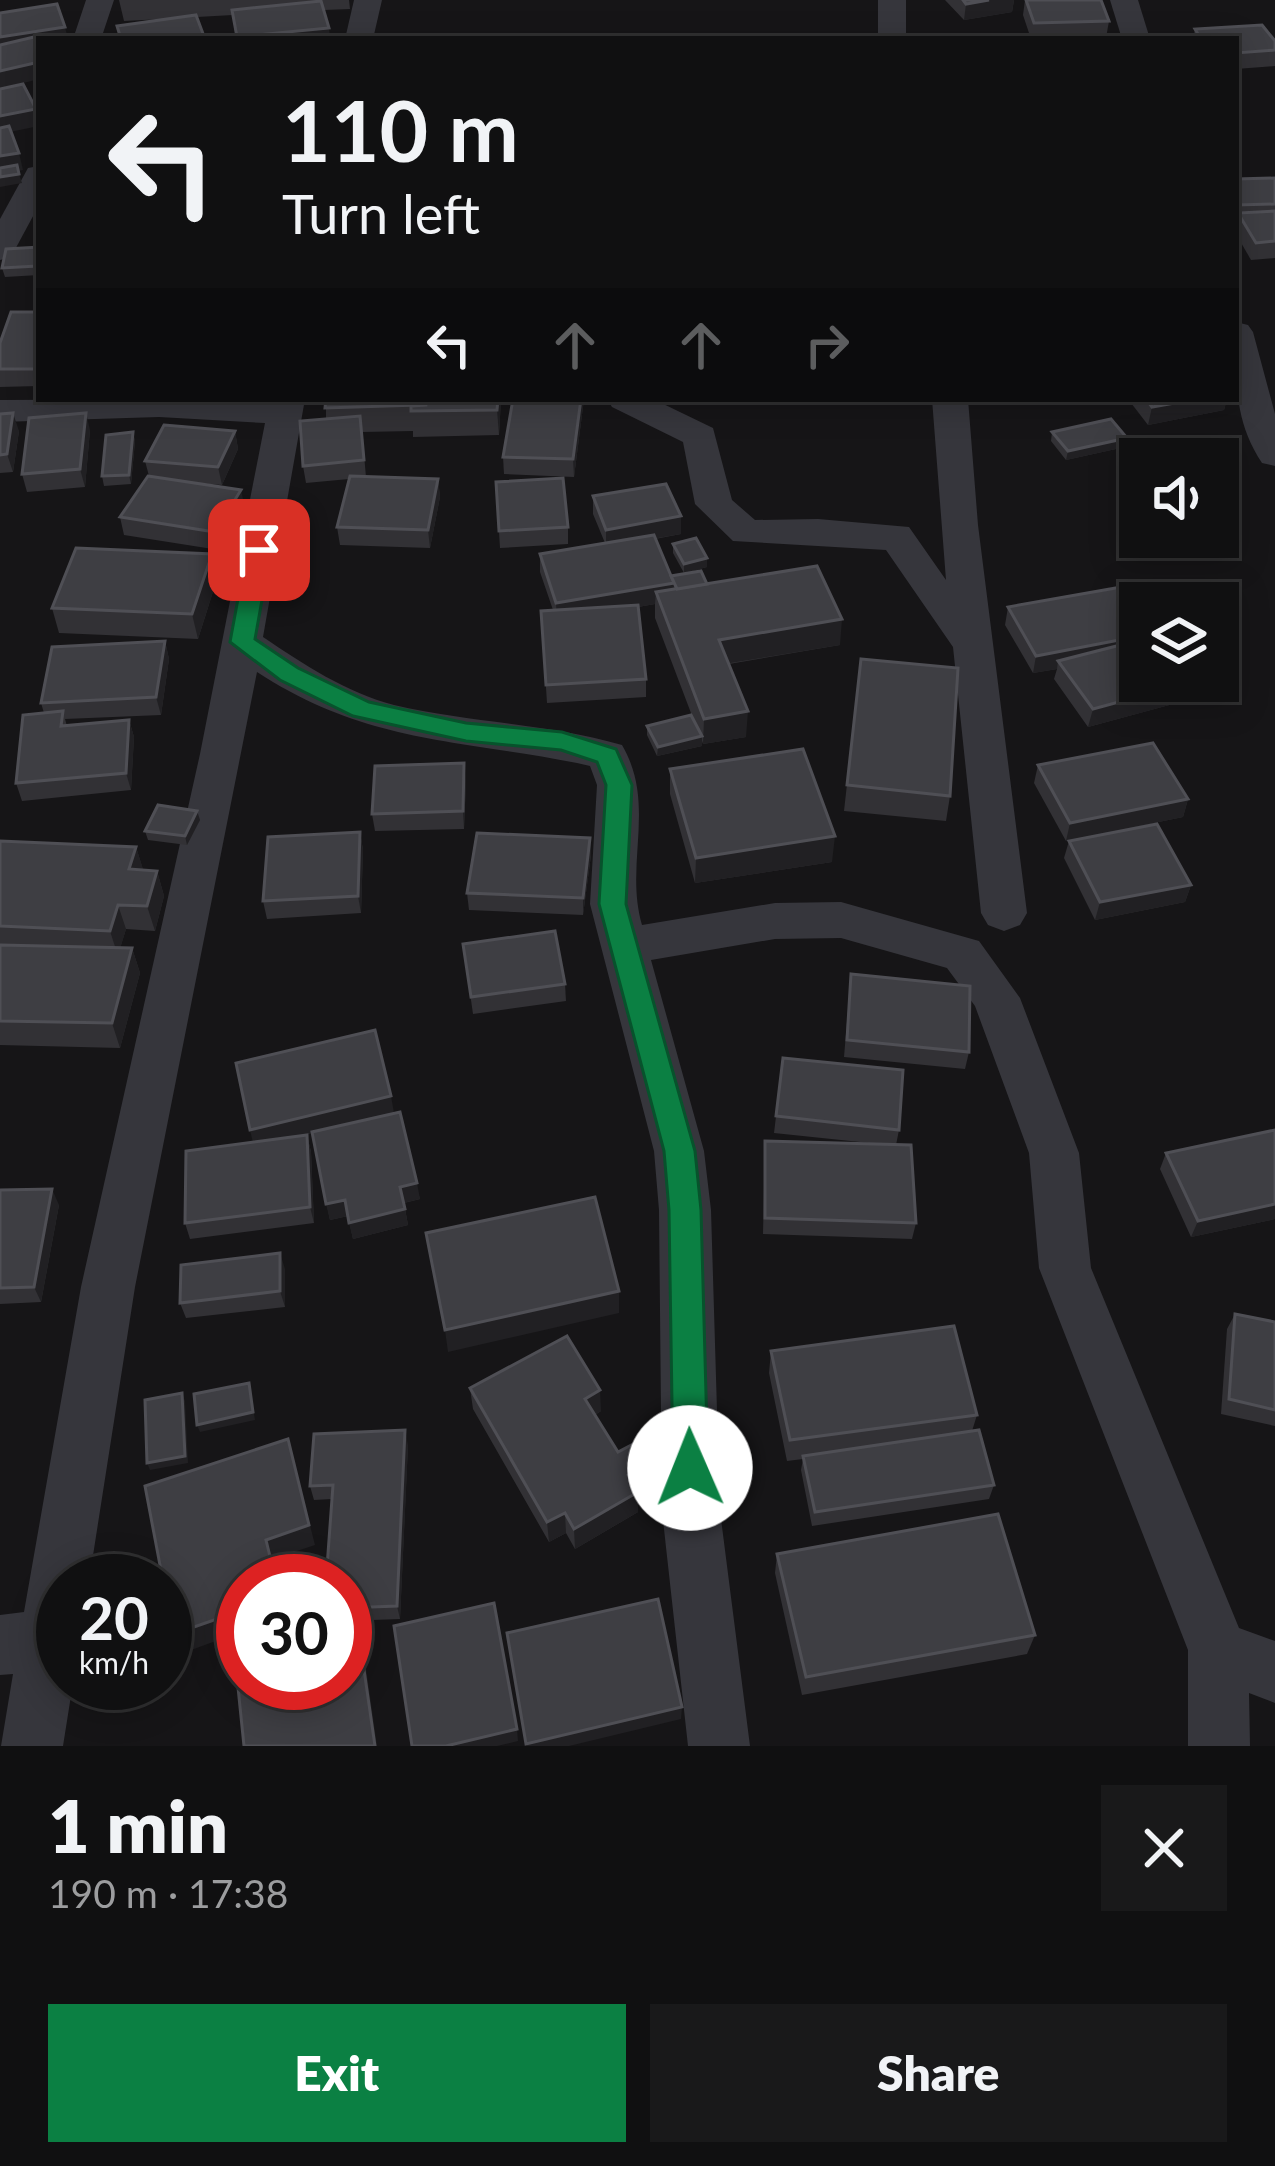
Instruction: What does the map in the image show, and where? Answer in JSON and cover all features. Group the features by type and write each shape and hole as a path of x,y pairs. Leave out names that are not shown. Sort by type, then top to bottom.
{"street":[{"path":"88,36 100,0"},
{"path":"360,36 368,0"},
{"path":"892,0 892,36"},
{"path":"1124,0 1135,36"},
{"path":"0,250 36,182"},
{"path":"1239,344 1262,434 1275,455"},
{"path":"631,402 700,436 714,504 746,532 896,536 936,501 957,490"},
{"path":"950,402 1004,913"},
{"path":"0,411 286,406 108,1288 26,1642 32,1746"},
{"path":"896,536 958,628 974,644"},
{"path":"242,642 289,674 362,710 466,732 562,741 607,756 619,785 613,904 679,1151 685,1210 691,1511 718,1746"},
{"path":"621,947 775,920 841,920 963,954 996,998 1054,1154 1064,1268 1218,1650 1219,1746"},
{"path":"1218,1650 1275,1672"}],"building":[{"path":"1026,0 1101,0 1109,21 1034,23"},
{"path":"321,1 329,28 237,36 232,10"},
{"path":"57,4 65,27 0,37 0,13"},
{"path":"196,15 204,36 120,36 117,26"},
{"path":"1262,25 1275,41 1275,50 1239,53 1239,36 1199,36 1195,29"},
{"path":"34,37 36,63 0,71 0,45"},
{"path":"23,84 36,109 0,116 0,89"},
{"path":"9,126 19,153 0,156 0,128"},
{"path":"17,165 19,174 0,177 0,168"},
{"path":"1275,178 1275,204 1239,205 1239,179"},
{"path":"1275,211 1275,241 1256,243 1239,213"},
{"path":"36,247 36,266 2,268 6,249"},
{"path":"11,312 36,312 36,369 0,369 0,343"},
{"path":"326,402 418,402 418,405 325,408"},
{"path":"498,402 497,410 411,411 411,406"},
{"path":"512,402 581,402 573,459 503,457"},
{"path":"13,413 7,454 0,455 0,414"},
{"path":"86,413 80,469 22,474 29,418"},
{"path":"360,416 364,460 303,466 300,421"},
{"path":"1111,419 1127,438 1068,451 1052,432"},
{"path":"164,425 235,431 218,467 145,461"},
{"path":"133,432 129,475 102,476 106,435"},
{"path":"148,476 241,490 215,532 120,517"},
{"path":"350,476 438,479 428,530 337,527"},
{"path":"563,478 568,527 499,531 496,482"},
{"path":"666,484 681,516 606,530 593,496"},
{"path":"654,535 674,583 556,603 540,554"},
{"path":"696,538 707,558 684,564 673,544"},
{"path":"76,548 212,554 192,614 52,608"},
{"path":"817,566 842,619 719,640 748,711 704,719 656,592"},
{"path":"701,571 707,584 677,589 671,576"},
{"path":"1119,587 1119,640 1036,656 1008,607"},
{"path":"638,605 646,679 546,685 541,611"},
{"path":"165,641 156,697 41,703 52,647"},
{"path":"1119,645 1119,702 1093,709 1058,661"},
{"path":"861,659 958,668 950,796 847,785"},
{"path":"63,711 61,726 129,720 126,773 16,783 23,715"},
{"path":"691,715 702,736 658,747 647,726"},
{"path":"1153,743 1188,799 1070,823 1038,765"},
{"path":"803,749 835,836 696,858 670,769"},
{"path":"464,763 463,811 372,814 375,766"},
{"path":"158,805 197,811 185,836 145,831"},
{"path":"1157,824 1191,885 1100,902 1069,841"},
{"path":"360,832 358,896 263,901 268,837"},
{"path":"477,833 590,838 583,898 467,893"},
{"path":"0,841 136,847 129,869 157,871 147,906 118,905 110,931 0,926"},
{"path":"555,931 565,984 471,997 463,944"},
{"path":"0,945 132,948 112,1023 0,1021"},
{"path":"851,974 970,986 969,1052 847,1040"},
{"path":"375,1030 391,1096 250,1130 236,1063"},
{"path":"783,1058 903,1070 899,1130 776,1116"},
{"path":"400,1112 417,1183 400,1187 405,1209 349,1223 345,1200 326,1204 312,1132"},
{"path":"1275,1130 1275,1204 1198,1221 1166,1153"},
{"path":"307,1135 310,1207 185,1223 186,1151"},
{"path":"765,1141 911,1145 916,1223 765,1218"},
{"path":"52,1189 34,1287 0,1288 0,1190"},
{"path":"595,1197 619,1291 445,1330 426,1233"},
{"path":"280,1253 280,1291 180,1303 181,1265"},
{"path":"1235,1314 1275,1322 1275,1410 1229,1399"},
{"path":"954,1326 977,1415 790,1440 771,1351"},
{"path":"567,1336 600,1390 585,1399 618,1452 656,1432 668,1452 628,1475 638,1492 574,1529 565,1513 547,1522 470,1388"},
{"path":"249,1383 253,1412 197,1425 194,1394"},
{"path":"182,1393 185,1456 147,1463 145,1400"},
{"path":"405,1430 397,1606 372,1607 372,1554 328,1554 333,1485 310,1486 314,1434"},
{"path":"979,1430 994,1485 815,1512 803,1456"},
{"path":"288,1439 309,1525 266,1540 269,1554 216,1554 216,1619 192,1628 192,1554 158,1554 145,1486"},
{"path":"998,1514 1035,1635 806,1677 777,1554"},
{"path":"658,1599 682,1707 526,1744 507,1633"},
{"path":"494,1603 517,1729 446,1746 412,1746 394,1626"},
{"path":"240,1710 370,1710 375,1746 244,1746"}],"route":[{"path":"259,550 242,642 289,674 362,710 466,732 562,741 607,756 619,785 613,904 679,1151 685,1210 690,1468"}]}
